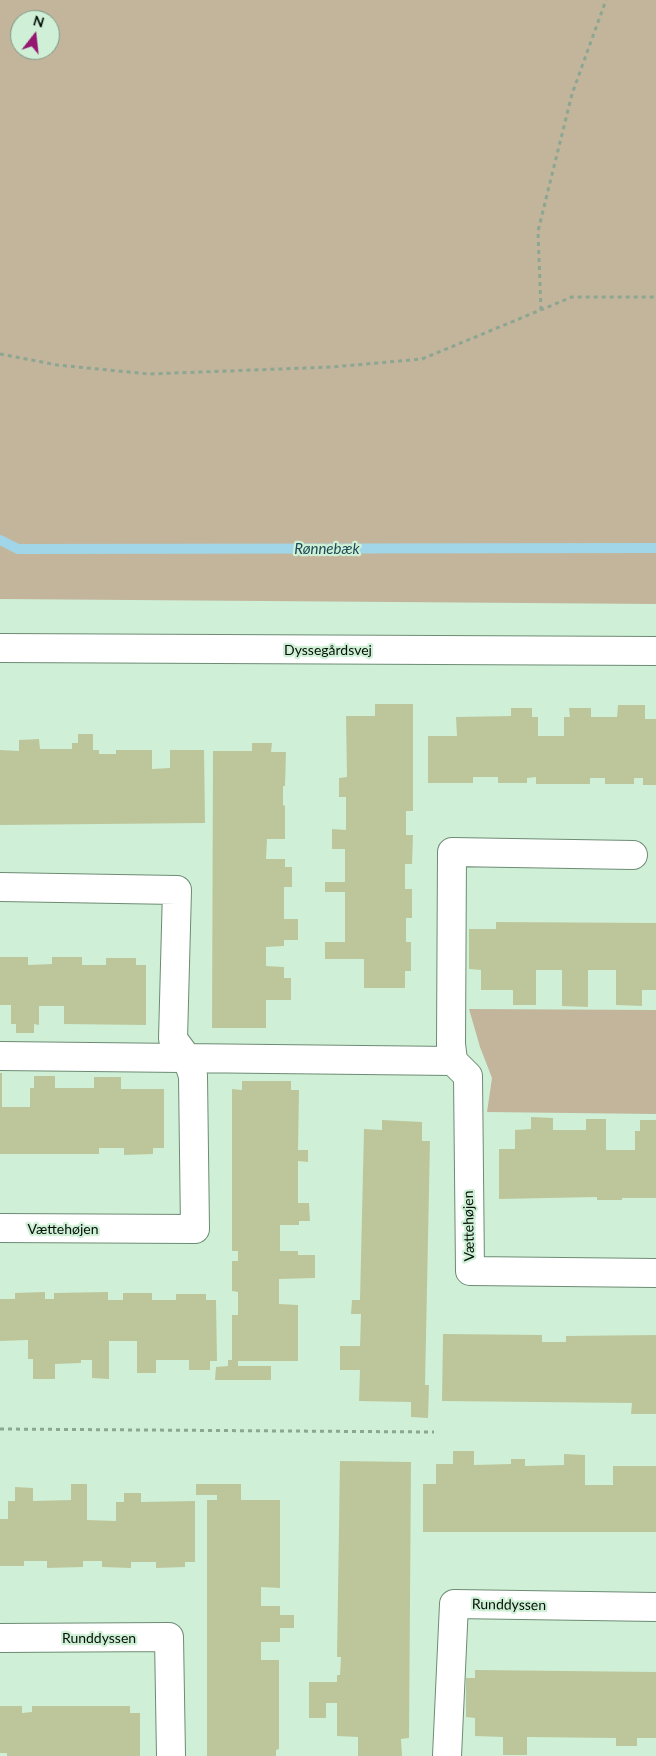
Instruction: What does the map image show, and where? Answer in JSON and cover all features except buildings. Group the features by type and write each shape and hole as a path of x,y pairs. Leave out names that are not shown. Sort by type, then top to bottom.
{"street":[{"name":"Dyssegårdsvej","path":"0,648 656,651"},
{"path":"0,1056 453,1061 451,1044 452,852 633,854"},
{"name":"Vættehøjen","path":"0,887 177,890 173,1039 187,1058 193,1076 195,1229 0,1228"},
{"name":"Vættehøjen","path":"453,1061 468,1076 470,1272 656,1273"},
{"name":"Runddyssen","path":"447,1756 454,1604 656,1607"},
{"name":"Runddyssen","path":"0,1638 169,1637 171,1756"}],"path":[{"path":"541,310 538,231 572,94 606,0"},
{"path":"0,354 57,365 149,374 332,367 422,359 572,297 656,297"},
{"path":"0,1429 434,1432"}],"shaded area":[{"path":"0,0 656,0 656,604 0,599"},
{"path":"469,1009 656,1010 656,1114 487,1112 492,1078 480,1047"}],"waterway":[{"name":"Rønnebæk","path":"0,540 18,549 656,548"}]}
